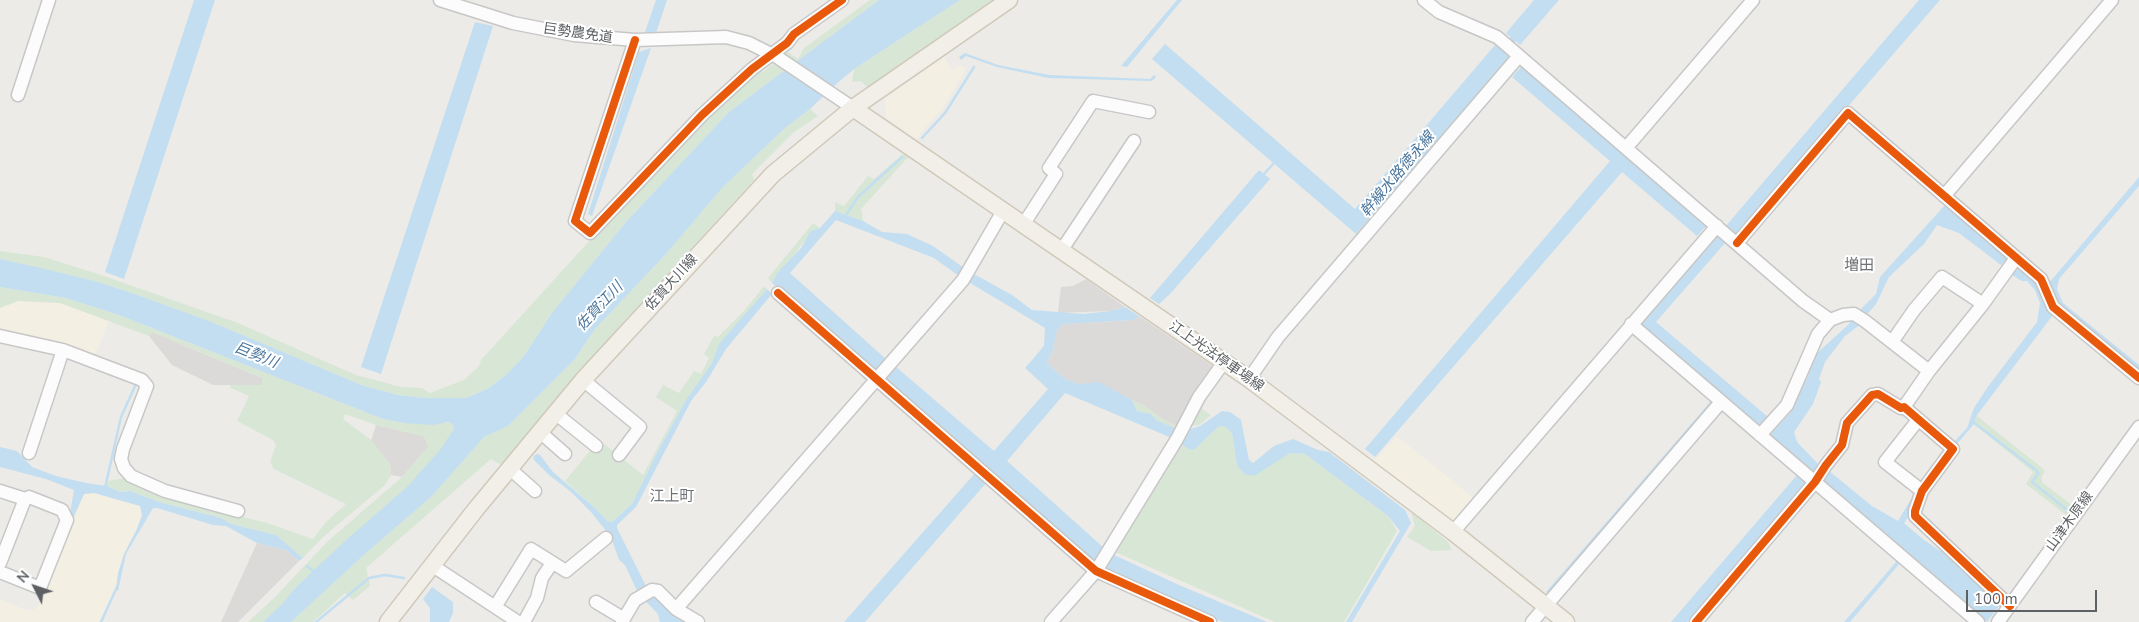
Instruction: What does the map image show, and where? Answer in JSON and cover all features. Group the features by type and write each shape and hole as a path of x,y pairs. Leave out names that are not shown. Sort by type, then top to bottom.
{"main road":[{"name":"佐賀大川線","path":"388,622 509,468 583,380 774,174 853,108 1008,0"},
{"name":"江上光法停車場線","path":"853,108 1249,379 1453,532 1540,616 1566,622"}],"street":[{"path":"18,95 50,0"},
{"name":"巨勢農免道","path":"440,0 513,23 574,35 635,40 726,37 750,43 774,56 838,100 853,108"},
{"path":"635,40 575,221 590,233 702,115 752,68 774,56 794,34 842,0"},
{"path":"1424,0 1439,12 1497,37 1804,301 1830,320"},
{"path":"1626,148 1753,0"},
{"path":"1944,196 2112,0"},
{"path":"1249,379 1278,337 1511,49"},
{"path":"1023,225 1056,174 1048,168 1093,102 1149,112"},
{"path":"1737,243 1848,113 2041,279 2053,307 2139,378"},
{"path":"1060,251 1134,140"},
{"path":"676,609 963,280 1002,211"},
{"path":"1453,532 1717,226"},
{"path":"1904,407 1929,371 1983,304 2016,258"},
{"path":"1892,342 1914,310 1942,277 1983,304"},
{"path":"778,293 883,372 984,473 1101,562 1210,622"},
{"path":"1766,429 1787,405 1818,334 1830,320 1843,315 1859,318 1929,371"},
{"path":"1631,324 1721,402 1766,429 1815,482 1978,622"},
{"path":"0,336 63,350 142,380 148,386 123,448 121,458 124,468 131,476 164,491 238,511"},
{"path":"29,453 63,350"},
{"path":"1051,622 1101,562 1179,435 1200,397 1224,362"},
{"path":"583,380 640,428 619,455"},
{"path":"1696,622 1815,482 1842,444 1847,423 1872,395 1878,394 1901,408 1904,407 1950,447 1919,488 1915,516 2010,606"},
{"path":"1540,616 1721,402"},
{"path":"555,413 596,446"},
{"path":"1918,420 1885,462 1919,488"},
{"name":"山津木原線","path":"2000,620 2139,427"},
{"path":"540,432 565,454"},
{"path":"509,468 536,491"},
{"path":"0,491 24,500"},
{"path":"0,564 24,500 29,497 62,510 67,520 40,588 0,572"},
{"path":"494,607 531,549 566,571 606,538"},
{"path":"524,622 537,598 542,578 552,563"},
{"path":"433,566 518,622"},
{"path":"596,602 623,621 639,596 652,590 658,591 676,609 698,622"}],"shaded area":[{"path":"944,57 953,70 960,65 966,69 942,109 916,139 886,117 885,99"},
{"path":"1086,279 1125,307 1111,311 1059,313 1061,287 1073,286"},
{"path":"18,301 60,303 109,320 95,356 0,332 0,308"},
{"path":"1139,316 1217,369 1180,428 1159,417 1145,406 1096,384 1078,384 1065,379 1047,363 1053,349 1057,330 1064,324 1134,320"},
{"path":"152,332 262,378 262,385 213,385 172,365 149,336"},
{"path":"376,425 424,436 429,446 402,477 391,475 390,464 371,441"},
{"path":"1397,436 1476,500 1455,524 1374,461"},
{"path":"94,493 140,506 142,515 124,554 116,589 100,622 0,622 0,599 25,610 34,610 44,598 84,494"},
{"path":"257,543 286,550 299,561 238,622 221,622"}],"green space":[{"path":"870,0 879,0 729,112 626,222 552,313 524,356 507,374 489,388 466,398 424,398 398,395 364,386 209,321 129,292 98,282 0,259 0,251 44,257 238,323 356,375 401,387 422,388 430,393 464,380 479,366 481,360 702,117 757,69 763,72 788,52 798,59 804,48"},
{"path":"960,0 993,0 868,88 861,81 852,82 854,69"},
{"path":"810,109 818,116 793,133 752,174 754,180 628,317 503,466 491,459 366,568 370,586 353,600 345,593 313,622 291,622 366,553 431,497 484,437 508,426 574,360 595,329 666,254 723,187 785,128"},
{"path":"904,153 909,156 861,209 863,221 835,211 835,202 844,206 868,176 874,179"},
{"path":"813,223 820,228 802,244 791,260 778,272 772,283 768,278"},
{"path":"764,286 767,289 720,344 712,363 686,400 632,504 612,522 607,521 565,481 599,440 643,475 677,411 656,397 663,385 679,393 694,371 701,374 709,358 704,354 714,336 718,337 744,311"},
{"path":"0,287 66,298 119,315 383,419 404,423 461,423 438,461 295,588 283,603 263,622 248,622 272,600 328,541 402,477 429,446 424,436 376,425 345,414 343,419 371,440 390,464 391,475 385,485 323,537 303,558 276,535 231,524 221,518 159,502 130,491 120,492 107,486 108,481 125,478 165,497 267,523 313,539 325,523 346,504 274,469 270,462 276,445 273,440 237,421 249,396 231,388 230,385 262,385 262,378 152,332 149,336 60,303 18,301 0,308"},
{"path":"1132,400 1180,428 1179,430 1156,420 1151,414 1137,411"},
{"path":"1198,406 1211,415 1199,425 1186,426"},
{"path":"1977,416 2045,471 2042,476 2042,482 2073,506 2066,515 2026,484 2033,472 1974,424"},
{"path":"1219,426 1226,427 1232,433 1237,466 1245,474 1290,453 1305,454 1388,516 1397,531 1344,622 1275,622 1113,551 1179,442 1194,450"},
{"path":"1411,511 1448,542 1452,550 1431,551 1407,537 1415,526"}],"water":[{"path":"194,0 215,0 124,279 105,272"},
{"path":"656,0 667,0 656,33 645,32"},
{"path":"879,0 960,0 854,69 810,109 785,128 723,187 666,254 595,329 574,360 508,426 484,437 431,497 366,553 291,622 263,622 283,603 295,588 344,542 407,487 440,450 454,429 453,424 448,422 432,425 404,423 383,419 119,315 66,298 0,287 0,259 98,282 129,292 209,321 364,386 398,395 424,398 466,398 489,388 507,374 524,356 552,313 626,222 729,112"},
{"path":"1177,0 1182,0 1127,67 1121,66"},
{"path":"1534,0 1559,0 1520,45 1516,41 1513,44 1508,40 1511,37 1506,33"},
{"path":"1919,0 1940,0 1736,236 1725,227"},
{"path":"475,22 493,26 381,374 361,367"},
{"name":"幹線水路徳永線","path":"1165,44 1355,209 1495,45 1500,49 1503,47 1507,51 1505,54 1510,58 1356,234 1152,59"},
{"path":"651,48 592,216 588,214 639,52"},
{"path":"965,53 998,65 1049,75 1150,79 1154,75 1156,77 1152,81 1049,78 997,67 966,56 961,60 959,57"},
{"path":"1522,66 1707,225 1697,236 1622,172 1375,457 1365,449 1610,161 1512,77"},
{"path":"1259,170 1270,179 1170,294 1159,304 1150,298"},
{"path":"2139,177 2139,186 2059,279 2057,289 2063,303 2139,365 2139,372 2058,306 2049,283"},
{"path":"1945,205 2008,258 2001,265 1959,233 1937,225 1924,244 1889,277 1876,304 1865,317 1857,313 1876,294 1880,277"},
{"path":"835,211 863,221 882,232 907,234 933,246 964,268 959,276 934,258 836,220 790,273 887,360 877,372 772,283 778,272 801,248 811,231 820,228"},
{"path":"1715,234 1725,243 1656,322 1768,417 1759,428 1636,324"},
{"path":"2017,265 2037,284 2053,315 1977,415 1974,424 1957,444 1904,523 1942,552 2000,605 1987,622 1823,482 1829,471 1872,506 1898,521 1929,469 1967,428 1974,408 1987,388 2037,322 2040,303 2035,290 2027,281 2022,281 2010,274"},
{"path":"972,273 1012,295 1032,310 1083,314 1111,311 1125,307 1139,316 1134,320 1064,324 1057,330 1053,349 1047,363 1065,379 1078,384 1099,382 1132,400 1137,411 1151,414 1156,420 1184,431 1200,426 1222,411 1230,412 1241,420 1249,460 1253,463 1274,446 1293,439 1318,450 1329,452 1405,510 1411,523 1352,622 1346,622 1400,531 1388,516 1305,454 1290,453 1254,476 1245,474 1237,466 1232,433 1226,427 1219,426 1194,450 1189,449 1174,439 1065,393 1007,461 1104,548 1094,561 885,378 895,366 994,451 1048,389 1025,368 1044,346 1045,328 967,281"},
{"path":"767,289 772,294 726,349 706,382 691,401 636,507 617,525 648,590 686,622 660,622 658,614 638,593 625,565 619,560 611,537 591,512 570,491 549,475 533,459 537,454 540,455 553,472 595,508 607,521 612,522 632,504 686,400 712,363 719,344"},
{"path":"1851,319 1861,324 1845,336 1825,362 1819,379 1821,382 1813,404 1794,432 1797,442 1818,464 1813,473 1769,436 1791,412 1799,390 1808,377 1815,355 1849,324"},
{"path":"1711,401 1714,403 1550,595 1546,592"},
{"path":"0,447 17,451 32,467 56,476 107,486 120,492 130,491 159,502 221,518 231,524 276,535 303,558 299,561 286,550 257,543 226,526 213,525 153,508 126,554 118,591 116,589 118,573 124,554 142,515 140,506 94,493 84,494 73,518 70,513 74,490 46,479 0,467"},
{"path":"976,472 987,482 865,622 844,622"},
{"path":"1797,475 1806,483 1687,622 1671,622"},
{"path":"1114,555 1267,622 1223,622 1204,615 1106,569"},
{"path":"1897,561 1900,563 1850,622 1844,622"},
{"path":"432,587 453,602 453,613 449,622 430,622 430,608 423,599"}],"waterway":[{"path":"922,138 945,113 974,67"},
{"path":"846,215 858,197 902,157"},
{"path":"1263,175 1276,161"},
{"path":"105,488 121,417 136,384"},
{"path":"1973,422 2037,471 2038,474 2032,482 2067,510"},
{"path":"307,566 315,573"},
{"path":"316,622 369,578 385,575 404,578"},
{"path":"101,622 117,587"}],"cycle path":[{"path":"635,40 575,221 590,233 702,115 752,69 787,43 794,34 842,0"},
{"path":"1737,243 1848,113 2041,279 2053,307 2139,378"},
{"path":"778,293 1096,571 1210,622"},
{"path":"1696,622 1815,482 1842,445 1847,423 1872,395 1878,394 1901,408 1904,407 1953,449 1922,491 1915,516 2010,606"}],"district":[{"name":"増田","path":"1859,266"},
{"name":"江上町","path":"672,497"}],"water label":[{"name":"佐賀江川","path":"600,307"},
{"name":"巨勢川","path":"256,356"}]}
